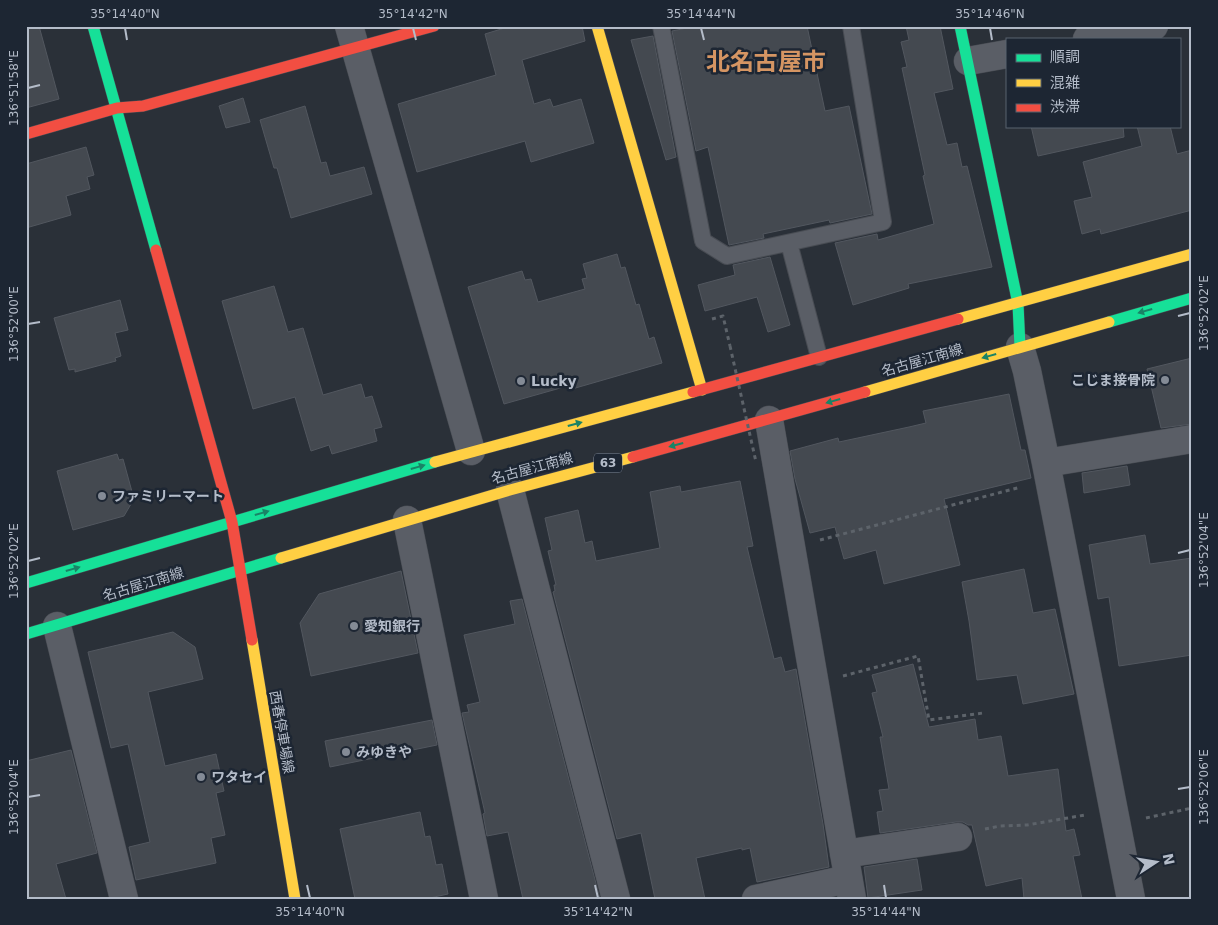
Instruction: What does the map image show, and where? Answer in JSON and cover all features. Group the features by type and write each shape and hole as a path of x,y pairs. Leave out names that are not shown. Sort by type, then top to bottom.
{"main road":[{"name":"西春停車場線","path":"93,26 232,522 295,899"},
{"path":"26,134 117,108 143,106 352,37 434,26"},
{"path":"597,26 702,390"},
{"path":"960,26 1018,304 1020,348"},
{"name":"名古屋江南線","path":"26,582 471,452 1018,304 1192,254"},
{"name":"名古屋江南線","path":"26,634 510,490 769,420 1192,298"}],"street":[{"path":"1092,38 1154,26"},
{"path":"352,37 471,452"},
{"path":"968,61 1006,54"},
{"path":"1020,348 1027,371 1131,899"},
{"path":"769,420 848,877"},
{"path":"1047,471 1192,439"},
{"path":"510,490 616,899"},
{"path":"407,520 484,899"},
{"path":"57,626 124,899"},
{"path":"756,899 848,877 958,837"}],"lane":[{"path":"661,26 703,241 727,256 883,222 851,26"},
{"path":"789,243 819,358"}],"path":[{"path":"714,328 712,319 723,316 756,462"},
{"path":"792,547 1047,471"},
{"path":"815,684 918,656 928,720 983,713"},
{"path":"958,837 963,833 1000,826 1114,817 1192,808"}],"building":[{"path":"26,26 39,26 59,99 26,108"},
{"path":"511,26 582,26 585,41 522,60 534,104 550,99 553,107 581,99 594,143 531,162 525,141 417,172 398,104 496,75 485,34"},
{"path":"697,26 807,26 825,111 849,106 872,214 830,223 829,220 763,234 764,238 729,245 708,147 696,151 672,31"},
{"path":"906,26 940,26 953,89 934,93 947,145 957,143 962,167 967,166 992,267 908,284 909,288 853,305 835,243 877,234 878,240 934,224 902,68 907,67 901,42 909,40"},
{"path":"653,36 676,157 666,160 631,40"},
{"path":"243,98 250,122 226,128 219,106"},
{"path":"305,106 321,163 326,162 330,176 364,167 372,194 291,218 277,168 274,168 260,120"},
{"path":"1031,128 1123,128 1124,137 1038,156"},
{"path":"1138,128 1170,128 1177,154 1192,150 1192,210 1101,234 1100,229 1082,234 1074,201 1092,197 1083,162 1142,146"},
{"path":"86,147 94,175 87,177 90,189 66,196 71,215 26,228 26,164"},
{"path":"617,254 621,268 625,267 636,305 639,304 649,339 654,337 662,363 572,389 571,385 504,404 468,287 522,271 525,280 531,279 538,302 585,289 582,279 587,278 583,264"},
{"path":"770,257 790,325 768,332 757,297 705,311 698,285 735,275 733,265"},
{"path":"274,286 288,332 303,328 323,395 361,384 365,398 372,396 382,427 374,429 377,441 332,454 329,445 311,451 295,397 253,409 222,301"},
{"path":"120,300 128,330 115,333 121,356 115,358 116,361 75,372 75,369 69,370 54,318"},
{"path":"1192,358 1192,424 1161,428 1147,369"},
{"path":"1009,394 1021,450 1025,450 1031,478 944,499 960,565 884,584 876,550 844,559 835,527 810,533 795,479 790,451 838,438 839,442 926,423 923,411"},
{"path":"117,454 119,460 123,459 134,499 124,516 73,530 57,471"},
{"path":"1127,466 1130,485 1084,493 1082,473"},
{"path":"740,481 753,546 747,547 774,659 781,657 785,672 796,669 829,867 757,882 750,848 742,850 742,848 696,858 705,899 655,899 641,833 617,839 553,592 555,591 554,585 556,585 548,551 552,550 545,518 578,510 585,543 592,541 596,561 660,548 650,492 680,486 681,492"},
{"path":"1145,535 1150,564 1192,558 1192,655 1119,666 1109,597 1098,599 1089,545"},
{"path":"1024,569 1033,613 1055,609 1074,694 1023,704 1017,675 977,680 962,582"},
{"path":"401,571 418,653 311,676 300,623 319,594"},
{"path":"522,599 600,899 523,899 508,832 487,836 483,814 485,813 462,713 469,712 467,705 480,702 464,635 515,624 510,601"},
{"path":"173,632 195,647 203,679 148,692 165,766 216,754 224,791 216,793 225,835 211,838 216,863 136,880 129,847 150,842 128,744 111,748 88,652"},
{"path":"913,664 929,727 975,719 978,740 1001,736 1008,776 1058,769 1066,831 1074,829 1080,855 1073,856 1082,899 1024,899 1022,878 986,886 972,825 963,822 880,833 877,812 883,811 879,790 889,789 880,737 883,737 872,693 877,692 872,675"},
{"path":"432,720 437,745 330,767 325,741"},
{"path":"71,750 97,853 56,864 66,899 26,899 26,761"},
{"path":"420,812 425,837 430,836 436,865 442,864 448,894 425,899 355,899 340,829"},
{"path":"917,859 922,890 868,898 864,867"}],"traffic: fast":[{"path":"93,26 156,250"},
{"path":"960,26 1018,304 1020,347"},
{"path":"1109,322 1192,298"},
{"path":"26,583 435,462"},
{"path":"26,634 281,558"}],"traffic: slow":[{"path":"597,26 702,390"},
{"path":"958,319 1192,254"},
{"path":"865,392 1109,322"},
{"path":"435,462 693,392"},
{"path":"281,558 510,490 633,457"},
{"path":"252,640 295,899"}],"traffic: jam":[{"path":"26,134 117,108 143,106 434,26"},
{"path":"156,250 232,522 252,640"},
{"path":"693,392 958,319"},
{"path":"633,457 865,392"}],"place":[{"name":"こじま接骨院","path":"1165,380"},
{"name":"Lucky","path":"521,381"},
{"name":"ファミリーマート","path":"102,496"},
{"name":"愛知銀行","path":"354,626"},
{"name":"みゆきや","path":"346,752"},
{"name":"ワタセイ","path":"201,777"}],"district":[{"name":"北名古屋市","path":"766,62"}]}
